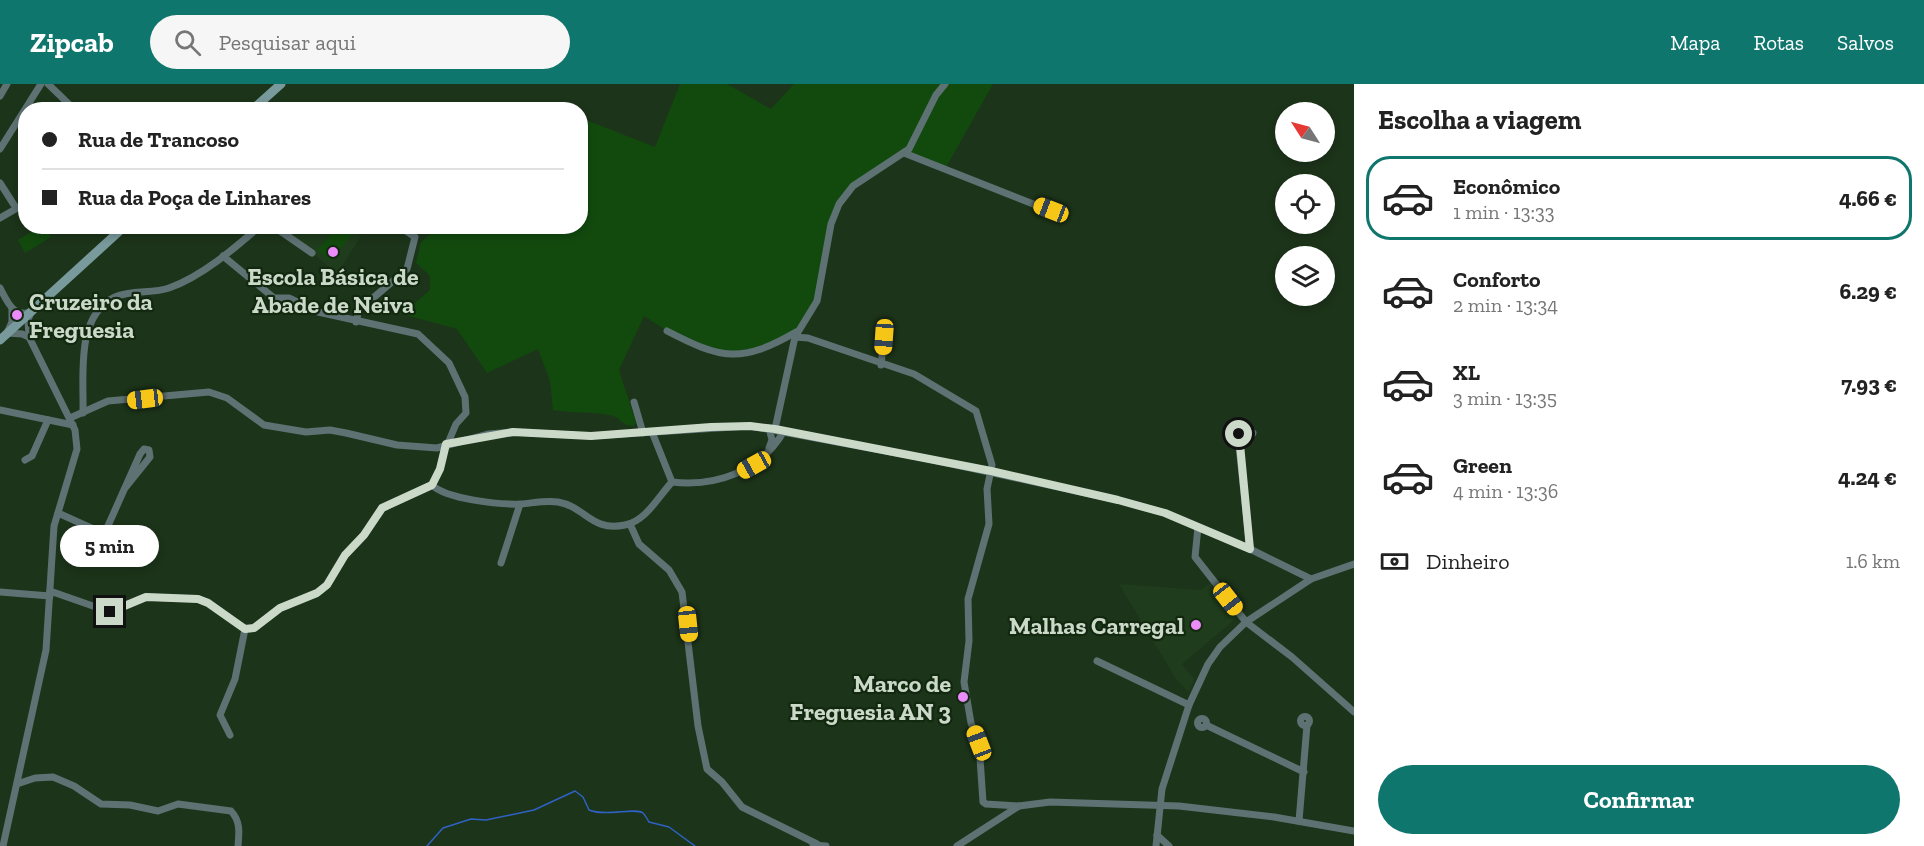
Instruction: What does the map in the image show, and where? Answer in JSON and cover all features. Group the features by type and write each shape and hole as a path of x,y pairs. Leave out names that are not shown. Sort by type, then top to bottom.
{"main road":[{"path":"261,102 281,84"},
{"path":"4,337 116,234"}],"street":[{"path":"0,96 7,84"},
{"path":"30,102 41,84"},
{"path":"48,84 67,102"},
{"path":"767,452 772,440 772,428 795,334 817,301 829,234 839,204 853,186 904,153 919,132 936,95 945,84"},
{"path":"0,149 18,120"},
{"path":"904,153 1051,210"},
{"path":"0,183 16,208 0,218"},
{"path":"83,413 84,351 89,328 98,310 114,297 123,294 169,288 223,256 250,234"},
{"path":"285,234 312,253"},
{"path":"356,322 359,310 410,263 415,237 411,234"},
{"path":"0,592 50,593 110,612 146,597 198,599 208,603 245,629 254,628 280,608 317,593 334,577 345,555 364,535 382,508 432,485 440,469 447,443 456,424 467,409 465,397 449,363 418,334 408,330 356,322 318,312 293,299 274,298 223,256"},
{"path":"0,288 12,309 12,322 4,337"},
{"path":"12,309 21,314 31,312"},
{"path":"3,846 46,650 51,543 77,449 72,422 29,337 28,320 31,312"},
{"path":"667,331 711,352 731,355 770,347 795,334 914,374 976,411 992,459 987,489 989,524 968,599 969,641 965,696 979,743 983,802 1019,806 1050,802 1158,806 1299,821 1354,831"},
{"path":"4,337 22,334 29,337"},
{"path":"882,365 884,337"},
{"path":"0,410 48,420 72,422 83,413 108,401 209,392 227,398 264,425 306,432 330,430 397,445 437,448 447,443 513,432 591,436 723,426 772,428 991,471 1165,513 1250,549 1311,579"},
{"path":"634,402 644,433"},
{"path":"25,460 32,456 48,420"},
{"path":"672,482 684,484 730,477 754,465 784,431"},
{"path":"1250,549 1238,437 1243,431 1252,433"},
{"path":"652,432 672,482"},
{"path":"58,513 98,531 102,530 111,521 125,488 140,454 144,449 149,450 150,457 125,488"},
{"path":"432,485 449,496 520,504 556,501 569,504 593,522 604,526 630,524 642,517 672,482"},
{"path":"501,563 520,504"},
{"path":"630,524 639,544 669,570 682,592 698,726 707,769 722,782 742,807 814,845 826,846"},
{"path":"1198,527 1195,557 1246,622 1292,657 1354,712"},
{"path":"1156,846 1158,806 1189,705 1208,664 1220,647 1246,622 1311,579 1354,564"},
{"path":"230,735 220,715 237,672 245,629"},
{"path":"1097,661 1189,705"},
{"path":"1206,725 1304,772"},
{"path":"1299,821 1307,725"},
{"path":"17,784 36,778 53,777 74,786 100,804 130,805 158,811 178,804 231,812 237,818 239,827 238,846"},
{"path":"957,846 1019,806"},
{"path":"1157,835 1169,846"}],"shaded area":[{"name":"Escola Básica de Abade de Neiva","path":"290,234 359,234 361,236 337,274"},
{"path":"1213,580 1240,615 1182,664 1194,679 1189,692 1176,679 1119,584 1201,590"}],"green space":[{"path":"680,84 727,84 771,109 794,84 993,84 945,169 904,153 853,186 831,224 817,301 796,332 770,347 731,355 667,331 644,316 619,370 636,423 634,426 626,425 608,415 553,410 550,381 538,349 487,373 457,329 402,314 430,290 430,276 416,263 421,242 431,234 588,234 588,121 655,147"},
{"path":"28,234 49,234 51,237 25,253 18,240"},
{"path":"332,234 351,236 330,261 317,250"}],"waterway":[{"path":"427,846 443,828 471,819 486,820 534,810 575,791 583,797 589,810 603,813 639,811 649,822 669,827 695,846"}],"place":[{"name":"Escola Básica de Abade de Neiva","path":"333,252"},
{"name":"Cruzeiro da Freguesia","path":"17,315"},
{"name":"Malhas Carregal","path":"1196,625"},
{"name":"Marco de Freguesia AN 3","path":"963,697"}],"route":[{"path":"110,612 116,611 137,598 198,599 208,603 245,629 254,628 280,608 317,593 327,585 334,577 345,555 364,535 382,508 432,485 440,469 446,444 489,434 540,432 591,436 735,426 775,429 991,471 1118,500 1165,513 1250,549 1238,444 1239,434"}]}
